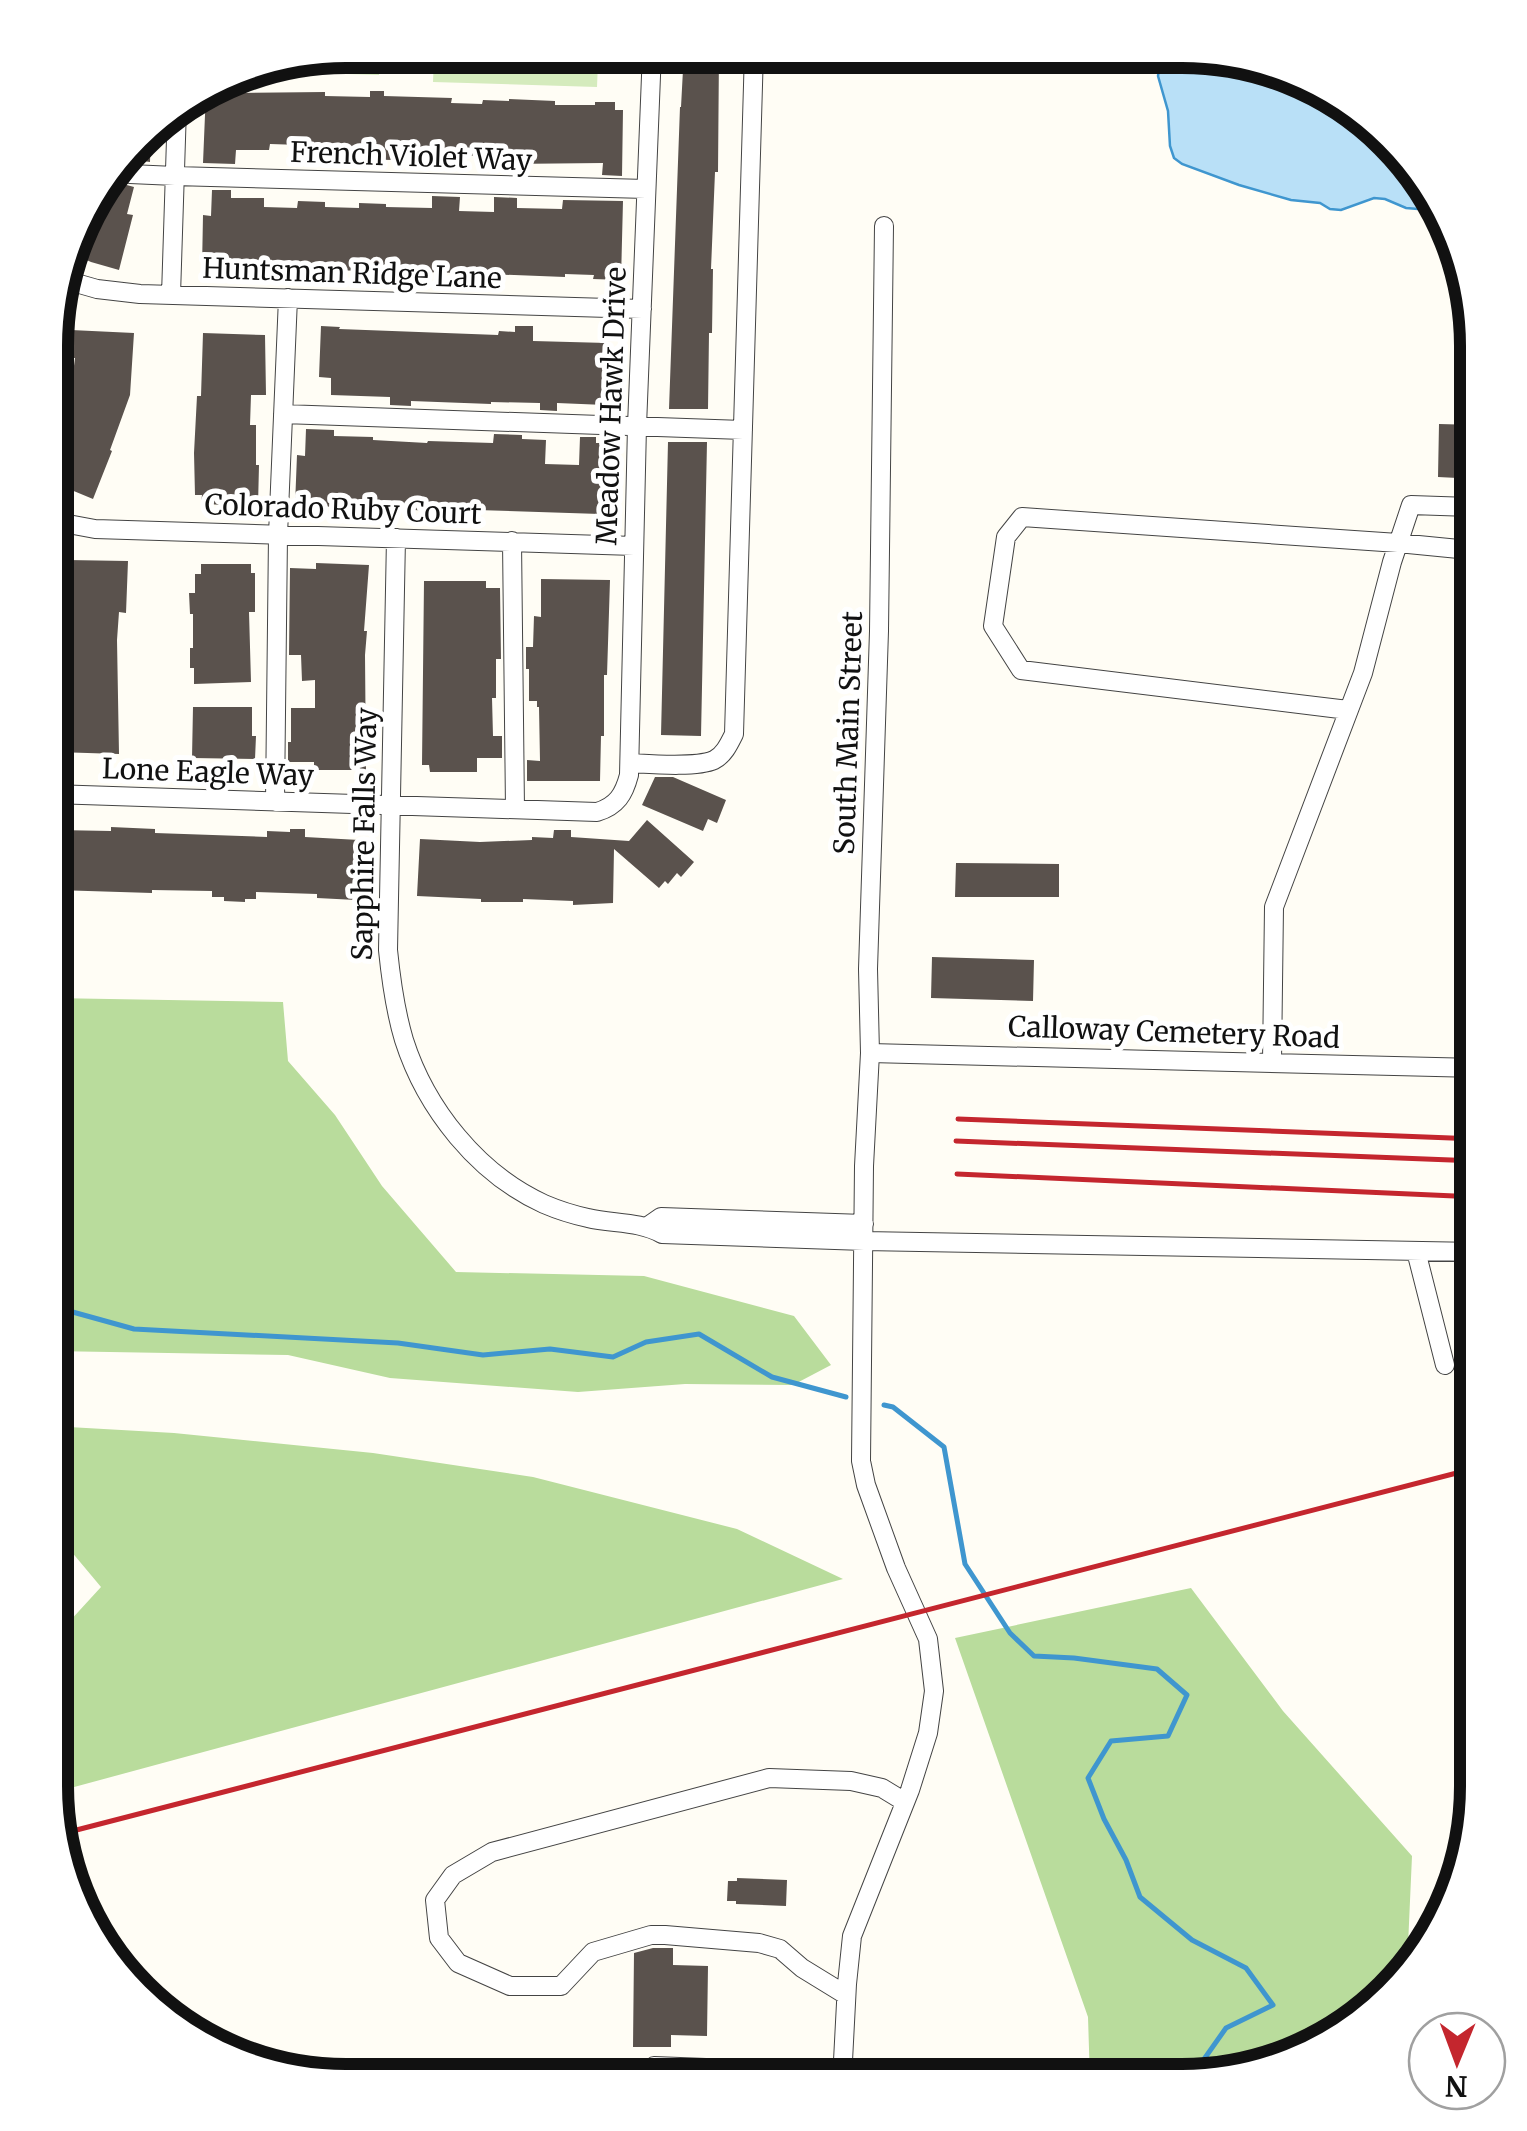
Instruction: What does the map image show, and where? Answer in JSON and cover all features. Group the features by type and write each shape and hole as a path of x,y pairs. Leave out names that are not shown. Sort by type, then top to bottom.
{"street":[{"name":"Meadow Hawk Drive","path":"630,763 637,428 651,68"},
{"path":"630,763 713,760 726,749 734,734 754,68"},
{"path":"171,295 177,125"},
{"name":"French Violet Way","path":"128,173 646,190"},
{"name":"South Main Street","path":"843,2064 852,1936 928,1734 934,1691 928,1639 896,1568 861,1461 884,226"},
{"name":"Huntsman Ridge Lane","path":"75,283 118,292 171,295 642,309"},
{"path":"275,802 278,534 288,298"},
{"path":"283,414 744,430"},
{"path":"1272,1062 1274,908 1363,673 1398,542 1022,517 1006,537 992,626 1021,670 1348,710"},
{"name":"Colorado Ruby Court","path":"68,524 96,529 634,546"},
{"name":"Sapphire Falls Way","path":"396,538 388,950 393,997 405,1042 423,1085 456,1134 476,1157 509,1184 545,1204 588,1218 648,1226 660,1217 864,1233 1459,1252"},
{"path":"512,541 514,809"},
{"name":"Lone Eagle Way","path":"68,795 597,812 619,800 626,789 630,763"},
{"name":"Calloway Cemetery Road","path":"870,1052 1460,1067"},
{"path":"1416,1251 1445,1365"},
{"path":"846,1995 802,1968 780,1949 759,1942 651,1935 593,1952 561,1986 510,1986 458,1964 440,1938 435,1900 453,1875 492,1852 769,1778 851,1781 882,1788 905,1802"}],"green space":[{"path":"376,68 379,75 295,73"},
{"path":"434,68 598,68 597,87 433,82"},
{"path":"68,998 283,1002 288,1061 335,1115 382,1186 456,1272 644,1276 794,1316 831,1365 793,1385 685,1384 578,1392 390,1378 288,1355 68,1351"},
{"path":"68,1427 174,1433 373,1453 533,1477 737,1529 843,1579 68,1789 68,1623 101,1587 68,1548"},
{"path":"1191,1588 1283,1711 1412,1856 1408,1946 1365,1994 1336,2017 1271,2049 1181,2064 1089,2064 1088,2017 955,1638"}],"water":[{"path":"1159,68 1217,70 1253,77 1320,105 1365,137 1390,162 1423,209 1374,198 1341,210 1330,209 1320,203 1291,200 1239,185 1182,164 1174,158 1170,146 1168,111"}],"building":[{"path":"683,68 719,68 708,409 669,409"},
{"path":"239,89 239,93 325,92 325,96 370,97 370,91 384,91 384,96 452,98 451,103 482,104 483,100 509,99 555,101 555,105 615,102 615,110 623,110 622,176 602,175 603,163 508,164 481,162 481,156 450,155 450,163 428,162 428,154 394,153 394,160 330,159 331,152 301,151 301,145 270,144 269,150 236,150 235,164 203,163 205,106"},
{"path":"150,149 150,162 139,160"},
{"path":"120,183 134,187 127,214 133,215 119,270 82,256 114,191"},
{"path":"212,190 231,190 231,198 264,198 264,207 297,208 298,201 325,202 325,207 359,208 359,203 432,208 432,196 460,197 459,211 494,212 494,197 517,198 517,208 562,209 563,200 623,201 621,280 565,274 464,277 464,273 202,269 203,215 211,216"},
{"path":"321,326 498,335 499,331 515,332 515,326 533,326 533,341 607,343 605,405 557,403 557,411 540,410 540,403 411,401 411,406 390,405 390,397 331,395 331,378 319,377"},
{"path":"71,330 134,333 130,395 93,499 68,489 68,402 75,358 70,358"},
{"path":"203,333 265,335 266,395 251,395 250,425 256,425 259,465 258,506 201,504 202,495 195,495 194,453"},
{"path":"1439,424 1460,425 1460,478 1438,477"},
{"path":"306,429 334,430 334,436 427,443 493,443 494,434 522,435 522,439 546,440 545,464 579,465 580,437 596,437 596,443 614,443 612,509 600,509 600,514 295,505 297,455 305,456"},
{"path":"668,442 707,442 701,736 661,735"},
{"path":"68,560 128,561 126,613 119,612 117,640 119,754 68,752 68,618 74,618 74,583 68,583"},
{"path":"316,563 369,565 364,631 366,770 314,770 314,762 288,762 291,708 315,708 315,680 302,681 301,655 289,655 290,568 316,569"},
{"path":"201,564 251,564 251,573 255,573 255,612 249,612 251,682 194,684 194,668 190,668 193,614 189,593 195,593 195,574 201,574"},
{"path":"541,579 610,580 600,781 527,781 527,760 540,761 539,707 537,701 529,701 526,647 533,647 534,616 541,617"},
{"path":"424,581 486,581 486,588 500,588 501,659 496,659 496,698 492,698 493,736 502,736 502,758 477,758 477,772 430,772 429,765 422,765"},
{"path":"193,707 252,707 255,759 192,758"},
{"path":"655,777 673,777 726,800 717,823 708,819 703,831 642,805"},
{"path":"647,820 694,862 681,877 677,873 659,888 614,849 613,903 573,905 573,901 523,899 481,902 417,896 420,839 532,840 553,838 554,830 571,830 571,837 629,841"},
{"path":"111,827 155,829 155,833 267,837 267,831 305,829 305,837 359,840 356,900 256,892 256,899 245,902 212,897 212,891 68,890 68,830 111,831"},
{"path":"956,863 1059,864 1059,897 955,897"},
{"path":"932,957 1034,960 1033,1001 931,998"},
{"path":"787,1880 786,1906 727,1901 728,1881"},
{"path":"673,1948 673,1965 708,1966 707,2036 671,2035 671,2047 633,2047 634,1953"}],"waterway":[{"path":"68,1311 134,1329 398,1343 483,1355 550,1349 613,1357 646,1342 699,1334 772,1377 846,1397"},
{"path":"884,1405 893,1407 944,1447 965,1564 1010,1633 1034,1656 1157,1669 1187,1695 1168,1736 1111,1741 1088,1778 1140,1897 1192,1940 1246,1968 1273,2005 1226,2028 1202,2062"}],"railway":[{"path":"958,1119 1459,1138"},
{"path":"956,1141 1459,1160"},
{"path":"957,1174 1459,1196"},
{"path":"72,1831 1459,1472"}]}
